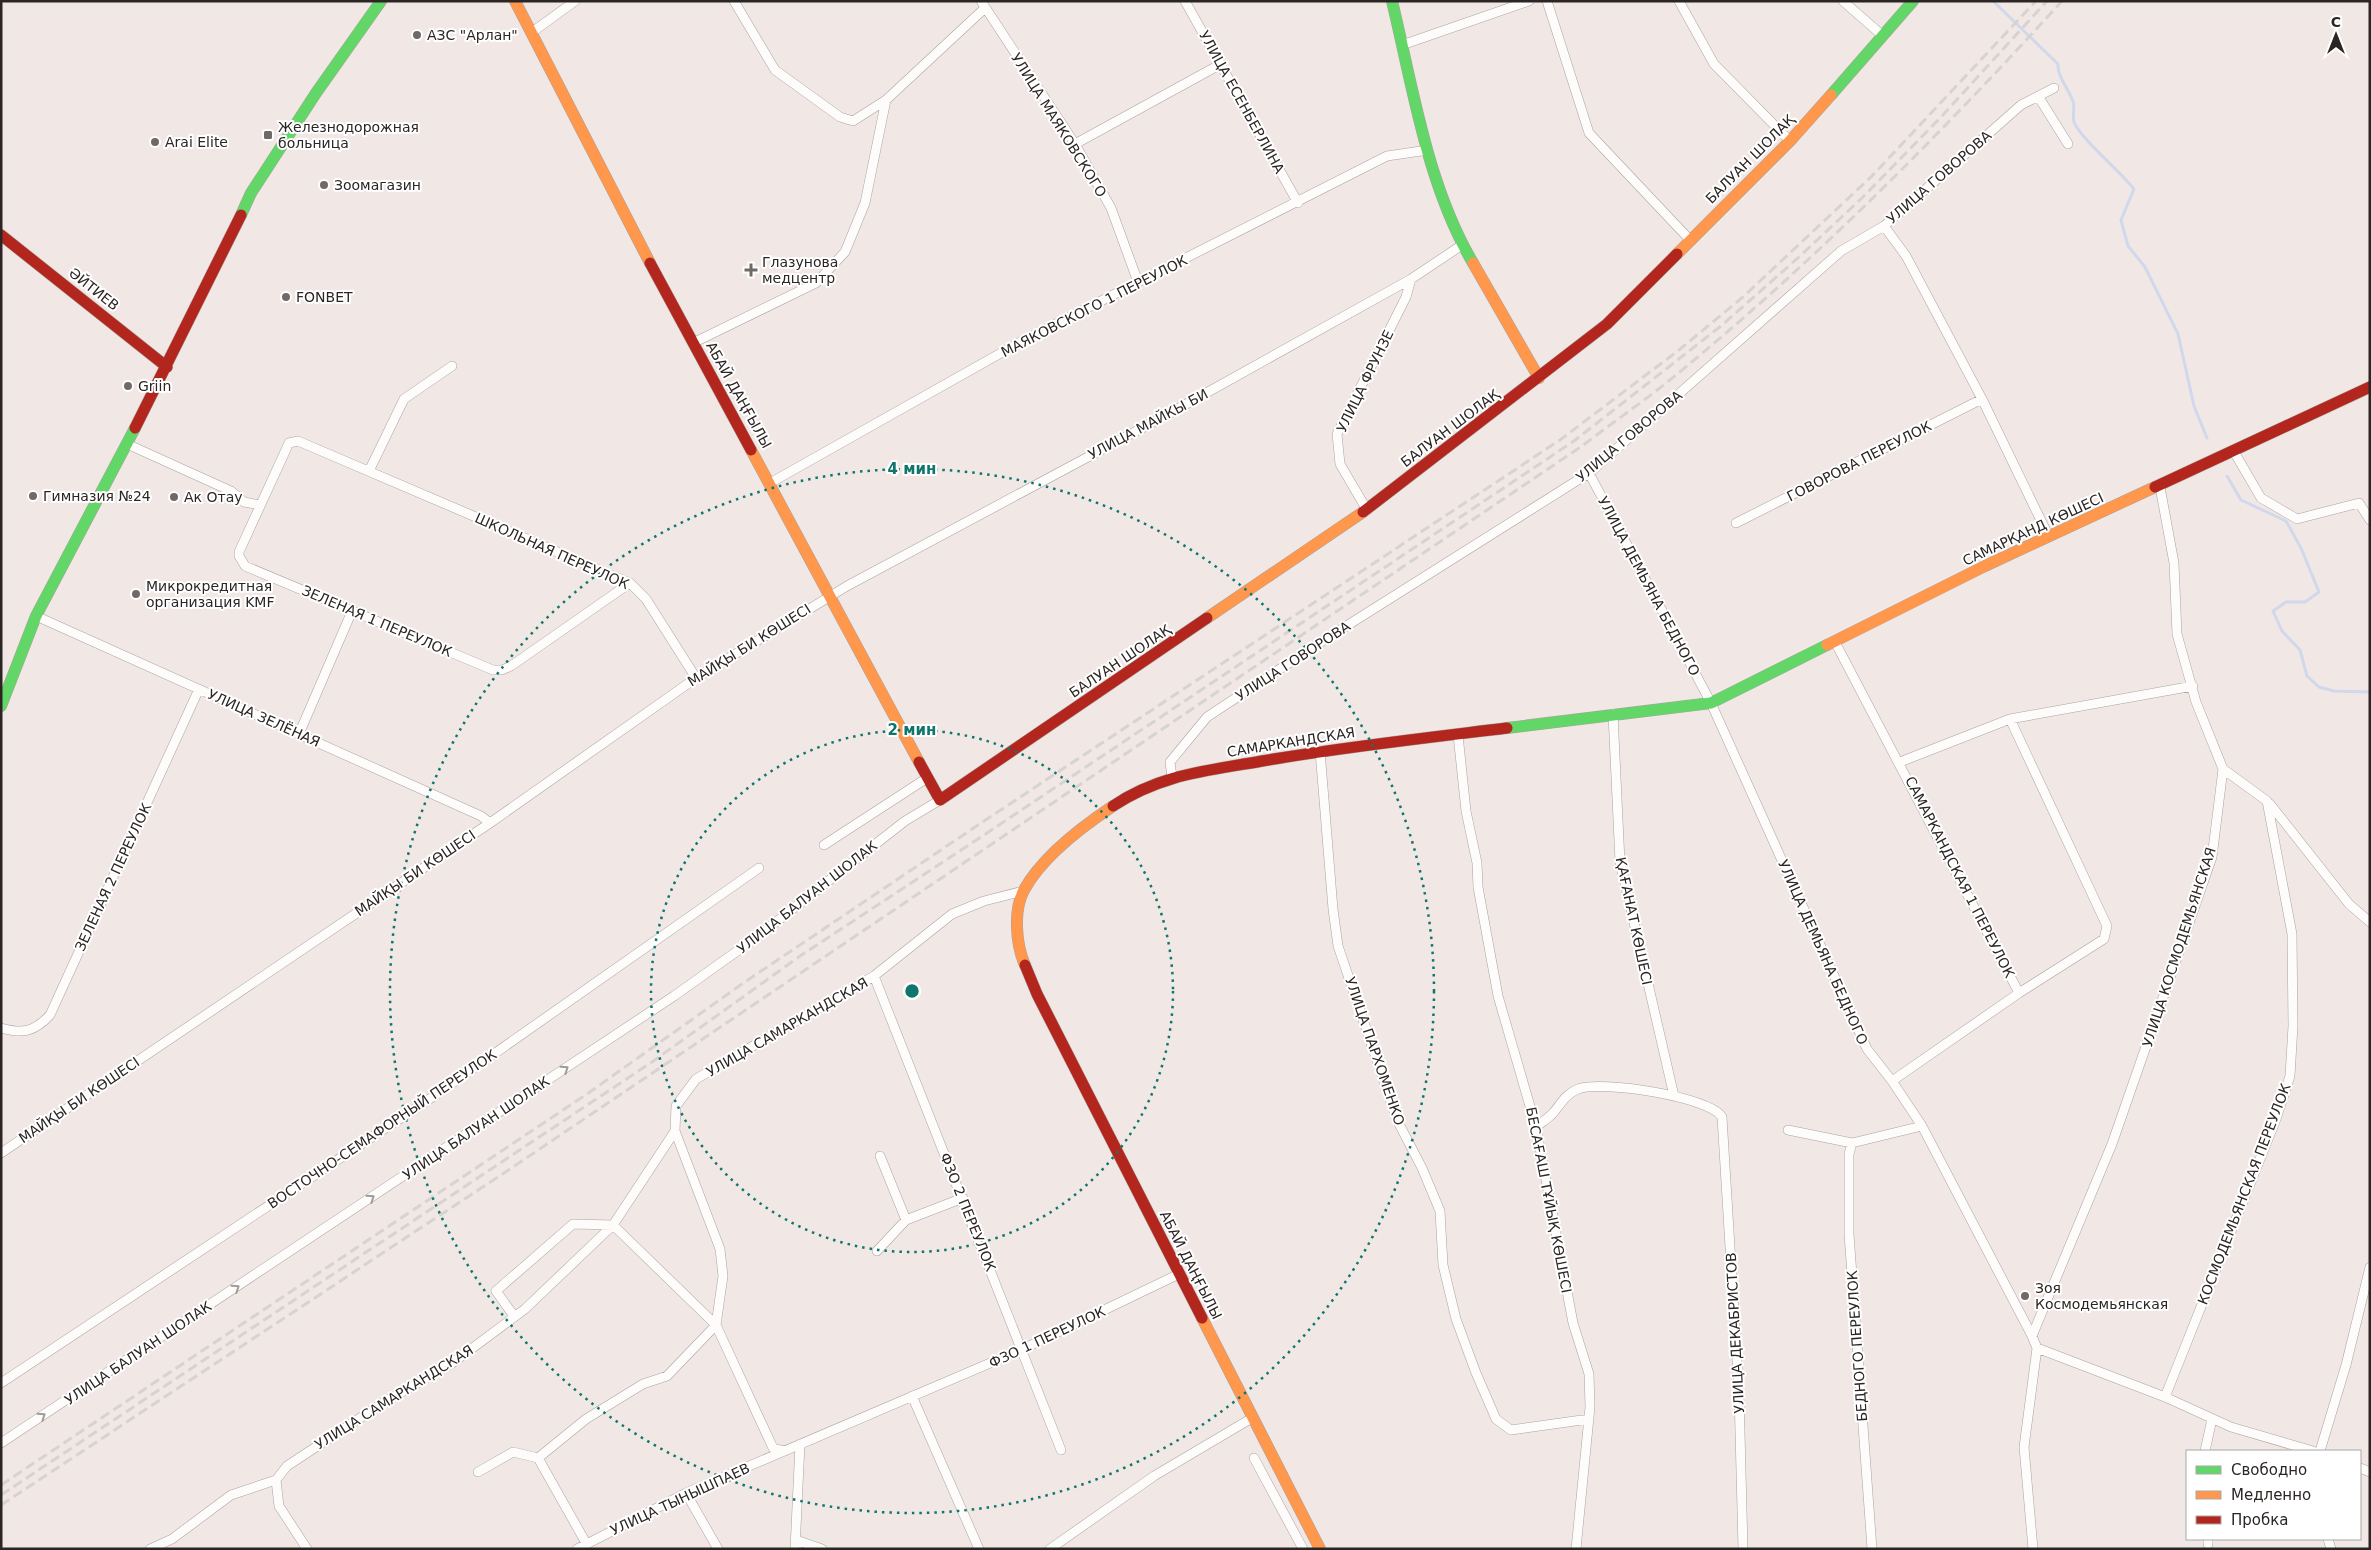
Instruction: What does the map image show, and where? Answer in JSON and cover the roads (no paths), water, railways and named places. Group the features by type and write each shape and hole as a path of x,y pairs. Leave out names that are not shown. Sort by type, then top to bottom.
{"main road":[{"path":"1,706 36,616 167,366 252,193 316,93 381,1"},
{"name":"АБАЙ ДАҢҒЫЛЫ","path":"515,1 693,343 940,800"},
{"path":"1392,1 1428,150 1457,236 1539,378"},
{"name":"БАЛУАН ШОЛАҚ","path":"940,800 1367,510 1608,324 1790,141 1913,1"},
{"name":"ӘЙТИЕВ","path":"1,235 167,366"},
{"name":"САМАРҚАНД КӨШЕСІ","path":"1711,703 2049,537 2160,487 2233,450 2370,387"},
{"name":"САМАРКАНДСКАЯ","path":"1037,994 1022,959 1018,938 1018,914 1023,891 1039,868 1086,823 1128,796 1172,777 1320,751 1711,703"},
{"name":"АБАЙ ДАҢҒЫЛЫ","path":"1037,994 1320,1549"}],"street":[{"path":"531,33 575,1"},
{"path":"734,1 775,70 840,117 853,121 886,100 983,5"},
{"name":"УЛИЦА ЕСЕНБЕРЛИНА","path":"1185,1 1298,203"},
{"path":"1402,45 1529,1"},
{"path":"1547,1 1589,133 1690,241"},
{"path":"1678,1 1714,64 1790,141"},
{"path":"1843,1 1883,36"},
{"name":"УЛИЦА МАЯКОВСКОГО","path":"983,5 1074,144 1110,208 1138,282"},
{"path":"1074,144 1221,64"},
{"name":"УЛИЦА ГОВОРОВА","path":"1172,777 1170,762 1207,717 1589,473 1841,251 1884,226 2021,105 2054,88"},
{"path":"2038,96 2068,144"},
{"path":"693,343 816,283 845,252 865,203 886,100"},
{"name":"МАЯКОВСКОГО 1 ПЕРЕУЛОК","path":"770,483 1024,340 1138,282 1298,203 1387,156 1428,150"},
{"path":"1884,226 1906,256 1982,399 2049,537"},
{"name":"УЛИЦА МАЙКЫ БИ","path":"830,596 982,512 1172,412 1411,279 1462,245"},
{"name":"УЛИЦА ФРУНЗЕ","path":"1367,510 1340,464 1337,434 1406,297 1411,279"},
{"path":"369,471 404,399 452,366"},
{"name":"ГОВОРОВА ПЕРЕУЛОК","path":"1736,523 1982,399"},
{"name":"ШКОЛЬНАЯ ПЕРЕУЛОК","path":"298,441 630,583 646,599 696,678"},
{"name":"ЗЕЛЕНАЯ 1 ПЕРЕУЛОК","path":"298,441 289,443 238,552 242,563 352,611 493,670 502,670 630,583"},
{"path":"126,444 231,491 244,502 260,504"},
{"path":"2233,450 2260,498 2297,519 2360,502 2370,520"},
{"name":"УЛИЦА ДЕМЬЯНА БЕДНОГО","path":"1589,473 1711,703 1867,1049 1892,1081 1922,1126 2037,1348"},
{"name":"УЛИЦА КОСМОДЕМЬЯНСКАЯ","path":"2032,1336 2112,1144 2212,857 2223,768 2196,702 2177,634 2174,562 2160,487"},
{"name":"МАЙҚЫ БИ КӨШЕСІ","path":"1,1152 490,823 696,678 830,596"},
{"path":"300,734 352,611"},
{"name":"УЛИЦА ЗЕЛЁНАЯ","path":"36,616 481,816 490,823"},
{"name":"САМАРКАНДСКАЯ 1 ПЕРЕУЛОК","path":"1834,642 1900,762 2019,993"},
{"name":"САМАРКАНДСКАЯ 1 ПЕРЕУЛОК","path":"1900,762 2010,719 2193,686"},
{"name":"ЗЕЛЕНАЯ 2 ПЕРЕУЛОК","path":"1,1028 18,1032 40,1026 50,1015 199,689"},
{"name":"ҚАҒАНАТ КӨШЕСІ","path":"1613,714 1620,862 1674,1096"},
{"name":"САМАРКАНДСКАЯ 1 ПЕРЕУЛОК","path":"1892,1081 2019,993 2104,939 2107,926 2010,719"},
{"name":"БЕСАҒАШ ТҰЙЫҚ КӨШЕСІ","path":"1458,735 1466,811 1477,863 1478,888 1498,996 1536,1127 1573,1323 1588,1374 1589,1420 1576,1549"},
{"name":"УЛИЦА ПАРХОМЕНКО","path":"1320,751 1333,909 1338,946 1397,1120 1422,1168 1440,1211 1443,1265 1456,1319 1476,1372 1496,1419 1511,1430 1589,1420"},
{"path":"2223,768 2267,801 2350,904 2370,922"},
{"path":"824,845 927,778"},
{"name":"УЛИЦА БАЛУАН ШОЛАК","path":"1,1444 674,996 757,937 905,822 940,800"},
{"name":"КОСМОДЕМЬЯНСКАЯ ПЕРЕУЛОК","path":"2165,1397 2276,1119 2290,1076 2293,1026 2292,934 2267,801"},
{"name":"ВОСТОЧНО-СЕМАФОРНЫЙ ПЕРЕУЛОК","path":"1,1383 434,1096 759,868"},
{"name":"УЛИЦА САМАРКАНДСКАЯ","path":"150,1549 172,1539 231,1495 276,1480 286,1466 386,1401 451,1364 525,1309 613,1225 675,1131 676,1106 696,1079 874,976 952,914 984,901 1023,891"},
{"name":"ФЗО 2 ПЕРЕУЛОК","path":"874,976 1061,1450"},
{"path":"1536,1127 1553,1113 1565,1096 1580,1088 1602,1086 1625,1087 1674,1096"},
{"name":"УЛИЦА ДЕКАБРИСТОВ","path":"1674,1096 1712,1108 1719,1112 1722,1117 1739,1393 1743,1549"},
{"path":"1788,1130 1852,1143 1922,1126"},
{"path":"538,1458 586,1419 643,1384 667,1376 716,1325 723,1276 720,1249 675,1131"},
{"name":"БЕДНОГО ПЕРЕУЛОК","path":"1852,1143 1849,1154 1849,1234 1872,1549"},
{"path":"880,1156 906,1220"},
{"path":"877,1251 906,1220 963,1198"},
{"path":"514,1316 496,1291 573,1224 613,1225 716,1325 773,1448 785,1451"},
{"path":"2314,1450 2346,1365 2370,1267"},
{"name":"ФЗО 1 ПЕРЕУЛОК","path":"785,1451 1023,1350 1179,1274"},
{"path":"2033,1549 2024,1447 2037,1348 2165,1397 2231,1427 2311,1450"},
{"path":"912,1396 979,1549"},
{"path":"1050,1549 1154,1476 1252,1418"},
{"path":"2204,1450 2212,1419"},
{"path":"800,1444 796,1545 822,1549"},
{"name":"УЛИЦА ТЫНЫШПАЕВ","path":"577,1549 589,1545 686,1493 785,1451"},
{"path":"478,1472 513,1452 538,1458 589,1545"},
{"path":"1254,1458 1303,1549"},
{"path":"276,1480 279,1506 306,1549"},
{"path":"686,1493 718,1549"}],"waterway":[{"path":"1993,1 2058,64 2061,77 2073,102 2074,122 2078,129 2134,189 2121,220 2128,246 2145,267 2178,334 2194,406 2207,438"},
{"path":"2227,476 2241,500 2286,521 2301,548 2319,592 2305,602 2286,602 2273,611 2282,631 2300,650 2307,676 2319,687 2334,691 2370,692"}],"railway":[{"path":"1,1485 587,1094 742,984 981,823 1560,440 1679,350 1743,297 1872,176 2036,1"},
{"path":"1,1495 652,1062 803,954 1574,441 1721,326 1799,257 1863,197 1942,116 2047,1"},
{"path":"1,1505 510,1169 1582,446 1653,393 1728,332 1827,242 1970,100 2062,1"}],"place":[{"name":"АЗС \"Арлан\"","path":"417,35"},
{"name":"Железнодорожная больница","path":"268,135"},
{"name":"Arai Elite","path":"155,142"},
{"name":"Зоомагазин","path":"324,185"},
{"name":"Глазунова медцентр","path":"751,270"},
{"name":"FONBET","path":"286,297"},
{"name":"Griin","path":"128,386"},
{"name":"Гимназия №24","path":"33,496"},
{"name":"Ак Отау","path":"174,497"},
{"name":"Микрокредитная организация KMF","path":"136,594"},
{"name":"Зоя Космодемьянская","path":"2025,1296"}]}
